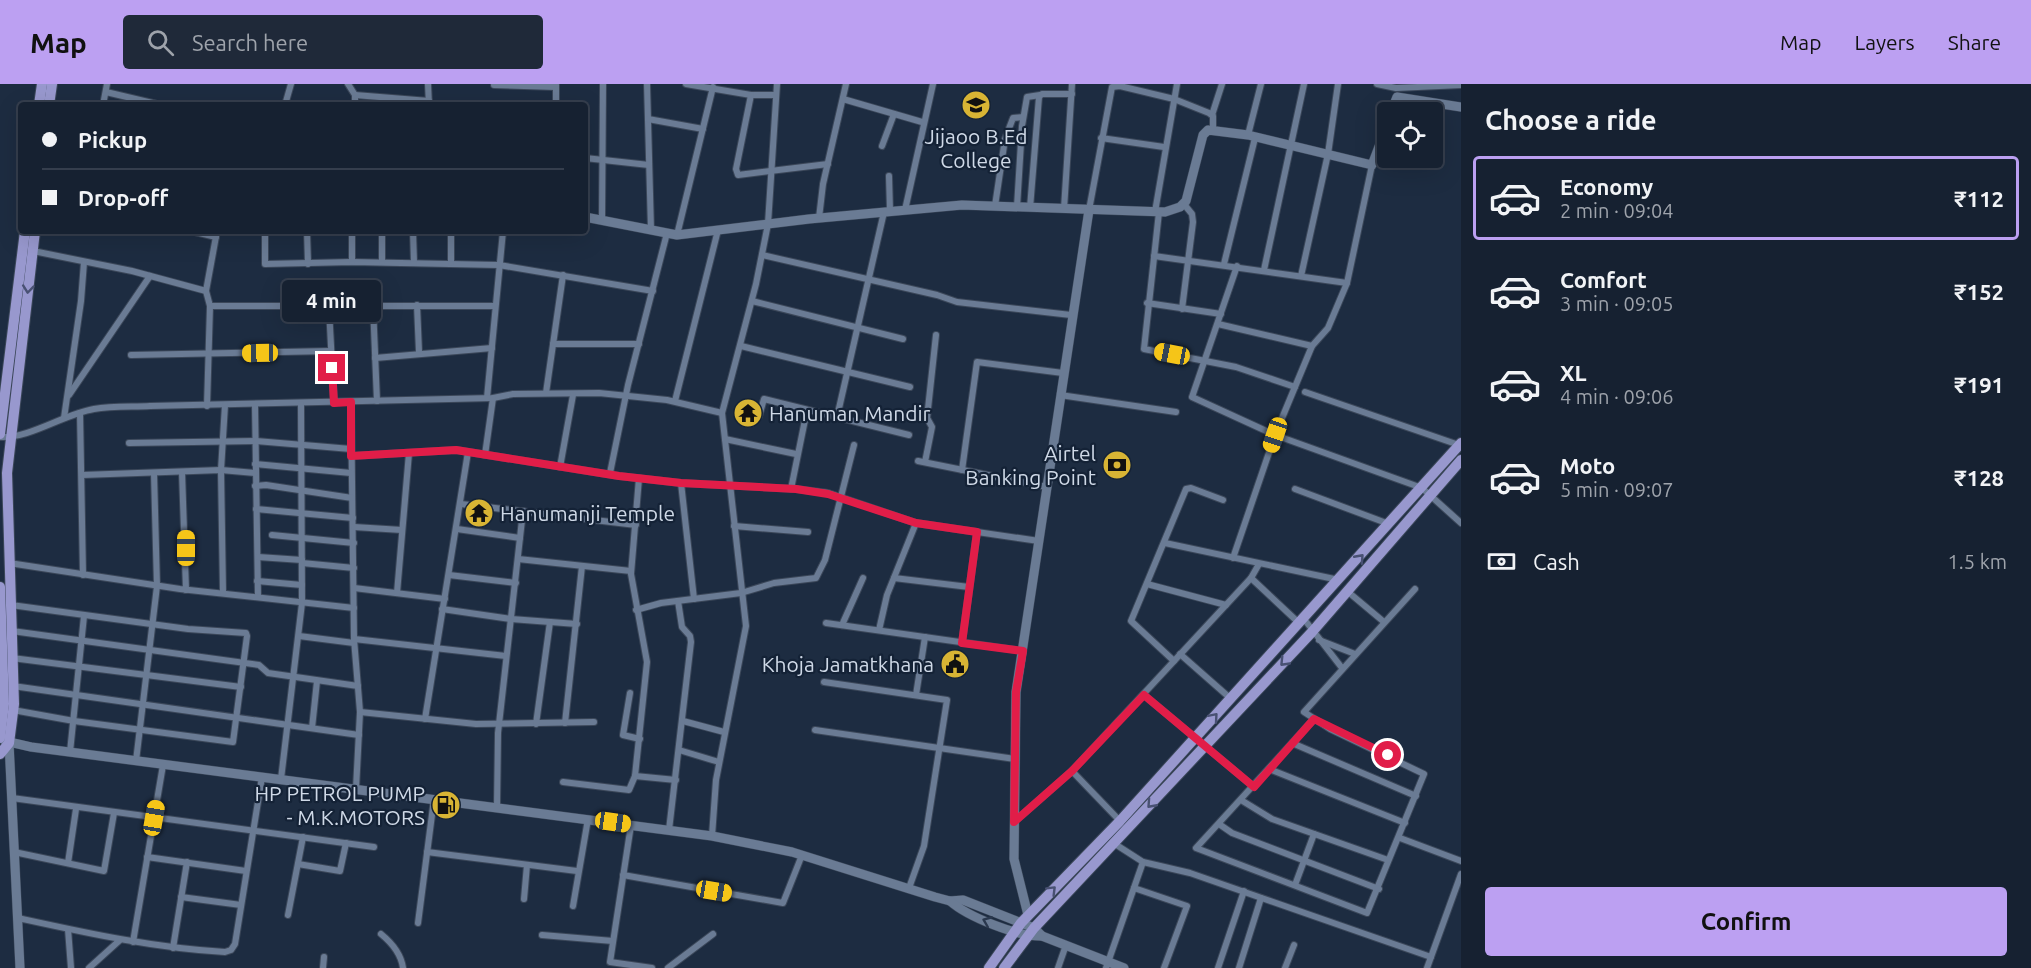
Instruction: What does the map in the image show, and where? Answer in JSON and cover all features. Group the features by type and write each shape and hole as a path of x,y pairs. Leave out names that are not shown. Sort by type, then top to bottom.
{"main road":[{"path":"39,102 42,84"},
{"path":"49,102 52,84"},
{"path":"0,754 13,710 7,473 3,436 25,234"},
{"path":"3,436 35,234"},
{"path":"989,968 1021,923 1120,821 1200,741 1315,636 1460,444"},
{"path":"1004,968 1115,844 1200,741 1230,698 1389,525 1461,460"},
{"path":"0,587 3,739"}],"street":[{"path":"104,102 107,84"},
{"path":"286,102 291,84"},
{"path":"348,84 355,95 355,102"},
{"path":"428,84 429,102"},
{"path":"602,220 603,84"},
{"path":"647,84 651,230"},
{"path":"686,84 751,95 776,95"},
{"path":"712,836 719,762 746,626 722,413 752,301 768,224 777,84"},
{"path":"819,218 828,164 846,84"},
{"path":"905,210 922,122 933,84"},
{"path":"1064,209 1072,84"},
{"path":"1177,84 1164,147 1143,349 1236,367 1295,387"},
{"path":"1213,130 1212,115 1222,84"},
{"path":"1224,264 1261,84"},
{"path":"1264,270 1304,84"},
{"path":"1302,276 1328,154 1338,84"},
{"path":"1377,84 1461,107"},
{"path":"494,85 556,86 556,102"},
{"path":"1396,90 1461,85"},
{"path":"1021,923 1014,859 1016,692 1071,315 1110,89 1120,86 1134,87 1174,99 1212,115"},
{"path":"610,473 626,395 652,291 672,234 713,87"},
{"path":"106,92 148,102"},
{"path":"1017,207 1023,117 1028,97 1072,94"},
{"path":"355,95 408,102"},
{"path":"751,95 736,173 742,176 828,164"},
{"path":"1030,208 1040,95"},
{"path":"843,99 922,122"},
{"path":"882,146 894,114"},
{"path":"995,206 1005,139 1013,118 1023,117"},
{"path":"648,119 703,129"},
{"path":"588,218 672,234 962,205 1157,212 1172,210 1183,203 1203,135 1213,130 1251,136 1372,165"},
{"path":"1101,138 1164,147"},
{"path":"1233,558 1275,435 1312,346 1328,328 1347,283 1372,165 1377,152"},
{"path":"588,158 649,165"},
{"path":"837,417 868,281 887,212 889,176"},
{"path":"1182,309 1190,260 1193,218 1183,203"},
{"path":"675,401 718,230"},
{"path":"207,406 210,306 206,291 217,234"},
{"path":"265,234 265,264 382,262 499,265 652,291"},
{"path":"307,234 308,264"},
{"path":"352,234 352,262"},
{"path":"382,234 382,262"},
{"path":"413,234 414,263"},
{"path":"451,234 451,263"},
{"path":"485,454 495,306 503,234"},
{"path":"33,251 150,276 206,291"},
{"path":"762,255 937,295 957,302 1071,315"},
{"path":"1154,255 1347,283"},
{"path":"64,418 84,262"},
{"path":"1237,266 1192,397 1275,435 1426,492 1461,523"},
{"path":"546,393 563,275"},
{"path":"67,398 150,276"},
{"path":"752,301 903,339"},
{"path":"1147,303 1221,314"},
{"path":"210,306 329,308 373,305 495,306"},
{"path":"373,305 377,401"},
{"path":"417,305 419,352"},
{"path":"329,308 334,403"},
{"path":"1218,324 1312,346"},
{"path":"936,335 927,418 932,427 921,461 1047,487"},
{"path":"553,344 639,344"},
{"path":"741,346 910,387"},
{"path":"375,357 492,348"},
{"path":"131,355 331,351"},
{"path":"962,470 977,362 1063,373"},
{"path":"1305,392 1460,444"},
{"path":"3,436 80,413 116,408 490,398 513,394 626,395 675,401 722,413"},
{"path":"560,467 573,395"},
{"path":"1060,395 1176,412"},
{"path":"759,416 764,399 909,435"},
{"path":"351,402 354,641 360,712 356,789"},
{"path":"281,779 295,679 302,603 300,445 302,404"},
{"path":"223,593 221,470 225,405"},
{"path":"255,405 258,597"},
{"path":"790,489 807,410"},
{"path":"80,413 82,575"},
{"path":"725,440 796,454"},
{"path":"129,443 216,444 223,441 256,441 351,453 468,452 681,483 790,489 840,497 916,523 1039,541"},
{"path":"636,610 678,601 741,593 774,583 816,578 825,560 854,445"},
{"path":"425,719 468,452"},
{"path":"397,593 409,453"},
{"path":"255,464 351,473"},
{"path":"82,475 221,470 255,473"},
{"path":"182,472 186,590"},
{"path":"136,761 157,586 154,473"},
{"path":"563,782 629,790 635,776 646,662 631,571 639,478"},
{"path":"681,483 694,599"},
{"path":"255,486 266,485 352,498"},
{"path":"1174,661 1131,621 1186,489 1191,488 1223,500"},
{"path":"1296,489 1389,525"},
{"path":"461,504 636,525"},
{"path":"256,509 353,518"},
{"path":"496,807 499,724 523,511"},
{"path":"879,630 894,578 916,523"},
{"path":"734,526 808,532"},
{"path":"354,527 402,530"},
{"path":"457,529 520,538"},
{"path":"962,643 977,532"},
{"path":"272,534 354,543"},
{"path":"1165,543 1340,580"},
{"path":"258,558 354,568"},
{"path":"518,559 631,571"},
{"path":"9,563 186,590 354,608"},
{"path":"1014,822 1072,771 1251,578 1259,564"},
{"path":"564,723 582,566"},
{"path":"449,575 516,583"},
{"path":"842,625 863,578"},
{"path":"894,578 969,586"},
{"path":"1251,578 1302,621 1342,668"},
{"path":"257,581 302,585"},
{"path":"1147,584 1226,605"},
{"path":"354,588 445,599"},
{"path":"1314,719 1196,848 1367,914 1379,889 1388,860 1400,838 1424,774 1304,712 1415,589"},
{"path":"1347,591 1384,622"},
{"path":"669,830 691,638 682,627 678,601"},
{"path":"11,605 84,616 246,633 233,742 74,721 13,710"},
{"path":"442,609 511,619 577,624"},
{"path":"70,752 84,616"},
{"path":"536,724 550,622"},
{"path":"826,623 1023,651"},
{"path":"12,631 259,664 268,673 295,679 358,686"},
{"path":"298,636 435,646 506,656"},
{"path":"1315,636 1354,654"},
{"path":"916,695 925,637"},
{"path":"1180,654 1230,698"},
{"path":"12,658 241,687"},
{"path":"312,728 317,681"},
{"path":"824,682 947,700 924,846 909,888"},
{"path":"13,686 359,735"},
{"path":"630,693 623,735 640,739"},
{"path":"1144,695 1254,787"},
{"path":"360,712 499,724 594,722"},
{"path":"683,721 724,732"},
{"path":"815,730 1015,759"},
{"path":"20,968 12,798 3,739 70,752 164,765 712,836 802,855 950,901 959,909 1021,923 1034,934 1066,945 1106,965 1124,968"},
{"path":"1292,743 1416,796"},
{"path":"679,750 719,762"},
{"path":"133,942 164,765"},
{"path":"1269,769 1406,823"},
{"path":"1072,771 1120,821"},
{"path":"635,776 676,780"},
{"path":"18,918 133,942 173,948 225,952 231,950 235,944 262,777"},
{"path":"12,798 76,809 253,829 374,847"},
{"path":"418,923 434,799"},
{"path":"1241,800 1272,819 1388,860"},
{"path":"68,864 76,809"},
{"path":"14,852 104,871 114,813"},
{"path":"573,906 577,871 588,819"},
{"path":"1219,824 1232,833 1379,889"},
{"path":"631,825 610,962 652,968"},
{"path":"1295,885 1314,834"},
{"path":"288,915 303,837"},
{"path":"1400,838 1461,861"},
{"path":"298,864 340,871 346,843"},
{"path":"1115,844 1143,862 1163,865 1244,891 1431,957"},
{"path":"427,852 577,871"},
{"path":"622,875 783,903 802,855"},
{"path":"147,857 246,871"},
{"path":"173,948 187,862"},
{"path":"1106,965 1143,862"},
{"path":"524,899 527,865"},
{"path":"1427,968 1461,874"},
{"path":"1134,888 1187,906 1164,968"},
{"path":"1218,968 1244,891"},
{"path":"181,897 241,905"},
{"path":"1239,968 1261,898"},
{"path":"1452,898 1461,902"},
{"path":"68,929 70,968"},
{"path":"381,934 391,942 402,959 403,968"},
{"path":"668,968 713,934"},
{"path":"542,935 613,941"},
{"path":"89,968 120,940"},
{"path":"1058,968 1066,945"},
{"path":"1285,968 1294,945"},
{"path":"323,968 324,957"}],"place":[{"name":"Jijaoo B.Ed College","path":"976,105"},
{"name":"Hanuman Mandir","path":"748,413"},
{"name":"Airtel Banking Point","path":"1117,465"},
{"name":"Hanumanji Temple","path":"479,513"},
{"name":"Khoja Jamatkhana","path":"955,664"},
{"name":"HP PETROL PUMP - M.K.MOTORS","path":"446,805"}],"route":[{"path":"332,368 334,403 351,402 351,456 456,450 619,476 681,483 796,489 854,501 916,523 977,532 962,643 1023,651 1016,692 1014,822 1072,771 1144,695 1254,787 1314,719 1330,729 1388,755"}]}
